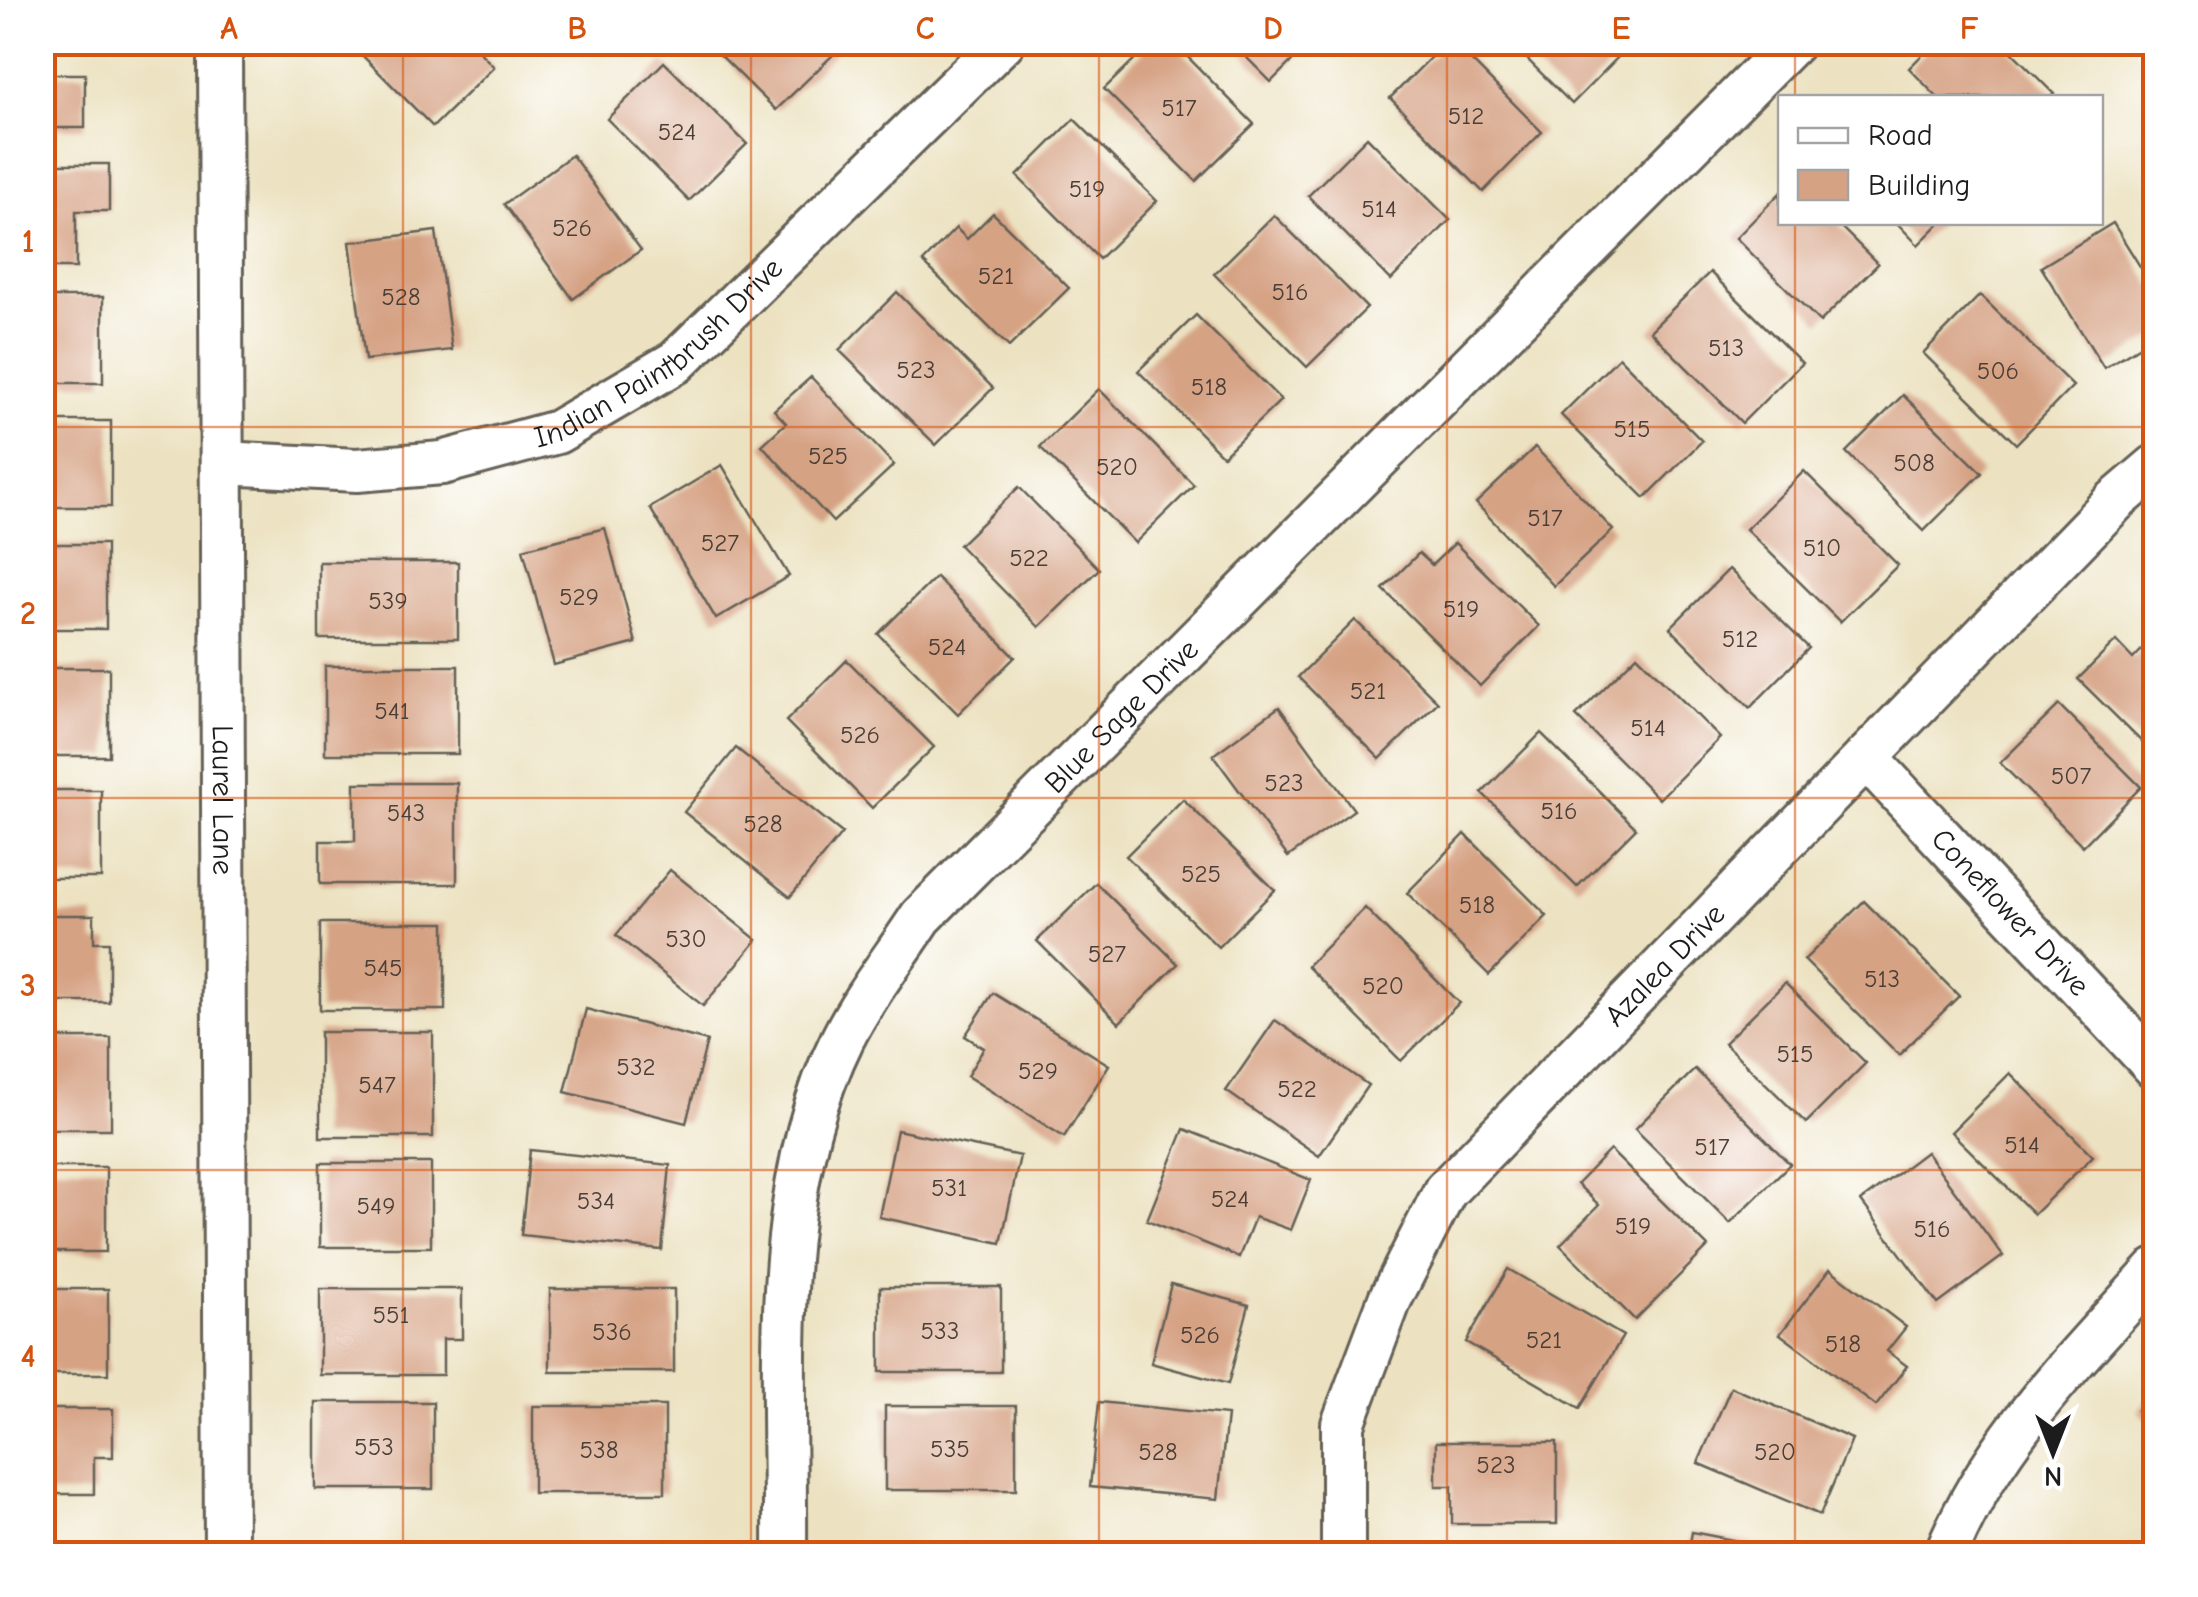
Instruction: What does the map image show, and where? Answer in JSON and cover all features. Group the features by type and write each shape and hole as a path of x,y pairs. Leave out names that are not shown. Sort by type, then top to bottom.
{"street":[{"name":"Laurel Lane","path":"220,42 226,1554"},
{"name":"Indian Paintbrush Drive","path":"222,463 356,470 442,463 557,432 676,362 1003,42"},
{"name":"Blue Sage Drive","path":"785,1554 788,1245 802,1154 843,1038 921,917 1793,42"},
{"name":"Azalea Drive","path":"1343,1554 1343,1424 1390,1300 1445,1191 2115,501 2156,466"},
{"name":"Coneflower Drive","path":"1866,757 2156,1068"},
{"path":"1946,1554 1966,1506 2023,1418 2156,1270"}],"building":[{"path":"349,42 470,42 494,67 433,127"},
{"path":"707,42 825,42 835,53 776,110"},
{"path":"1152,42 1173,42 1254,124 1196,181 1104,89"},
{"path":"1231,42 1311,42 1271,82"},
{"path":"1446,42 1453,42 1542,132 1483,192 1390,98"},
{"path":"1510,42 1626,42 1629,46 1572,104"},
{"path":"1935,42 2002,42 2054,94 1935,95 1909,68"},
{"path":"664,62 747,144 689,201 607,119"},
{"path":"42,74 85,74 85,128 42,128"},
{"path":"1074,119 1157,201 1099,259 1017,176"},
{"path":"1367,137 1450,220 1391,280 1308,196"},
{"path":"572,155 641,250 573,299 504,204"},
{"path":"42,164 109,164 109,211 76,211 76,268 42,268"},
{"path":"1778,195 1778,225 1839,225 1878,264 1820,322 1736,238"},
{"path":"993,213 1069,288 1009,347 923,262 956,228 967,239"},
{"path":"1274,215 1367,308 1307,367 1214,274"},
{"path":"2113,223 2156,292 2156,336 2104,368 2041,267"},
{"path":"1899,225 1938,225 1918,245"},
{"path":"436,231 452,350 365,360 350,242"},
{"path":"1710,272 1802,363 1742,423 1650,331"},
{"path":"897,292 993,388 936,445 839,350"},
{"path":"1980,295 2073,386 2016,444 1923,353"},
{"path":"42,297 103,297 103,383 42,383"},
{"path":"1196,315 1281,400 1223,456 1138,371"},
{"path":"1619,357 1702,441 1645,498 1561,415"},
{"path":"811,377 894,465 833,522 762,445 786,423 774,410"},
{"path":"1099,389 1194,485 1135,543 1040,447"},
{"path":"1903,395 1982,473 1924,531 1846,452"},
{"path":"42,421 111,421 111,507 42,507"},
{"path":"1535,447 1613,530 1554,586 1476,503"},
{"path":"722,465 789,576 716,619 650,508"},
{"path":"1804,471 1898,565 1840,622 1746,529"},
{"path":"1019,487 1099,569 1039,627 959,545"},
{"path":"605,528 636,643 554,665 523,549"},
{"path":"1455,543 1539,626 1480,686 1383,589 1419,553 1432,565"},
{"path":"42,544 106,544 106,629 42,629"},
{"path":"319,562 458,562 458,639 319,639"},
{"path":"1729,569 1809,648 1750,708 1670,628"},
{"path":"936,577 1015,657 958,714 878,634"},
{"path":"1355,620 1438,702 1380,759 1298,677"},
{"path":"2153,638 2156,756 2078,679 2116,641 2133,659"},
{"path":"1637,655 1720,738 1659,799 1576,716"},
{"path":"847,660 934,747 872,808 786,721"},
{"path":"325,666 458,666 458,754 325,754"},
{"path":"42,668 109,668 109,756 42,756"},
{"path":"2059,705 2141,787 2083,846 2000,763"},
{"path":"1279,707 1354,810 1288,857 1213,755"},
{"path":"1541,733 1636,828 1577,887 1482,793"},
{"path":"736,748 842,833 790,897 684,812"},
{"path":"355,783 457,783 457,884 320,884 320,841 355,841"},
{"path":"42,790 101,790 101,878 42,878"},
{"path":"1183,799 1275,890 1218,947 1126,856"},
{"path":"1465,834 1547,916 1489,975 1407,893"},
{"path":"670,870 757,940 703,1006 616,935"},
{"path":"1096,883 1178,964 1119,1023 1037,941"},
{"path":"1864,901 1959,996 1899,1055 1804,960"},
{"path":"1365,908 1459,1003 1401,1061 1307,966"},
{"path":"42,915 94,915 94,942 109,942 109,1002 42,1002"},
{"path":"320,923 445,923 445,1010 320,1010"},
{"path":"1785,983 1866,1063 1806,1123 1724,1043"},
{"path":"993,993 1109,1065 1064,1137 967,1076 984,1048 965,1036"},
{"path":"586,1009 707,1041 686,1123 565,1092"},
{"path":"1275,1020 1368,1085 1319,1156 1226,1091"},
{"path":"320,1032 433,1032 433,1137 320,1137"},
{"path":"42,1038 111,1038 111,1129 42,1129"},
{"path":"1695,1069 1790,1164 1730,1223 1635,1129"},
{"path":"2010,1073 2093,1156 2034,1214 1951,1132"},
{"path":"1184,1129 1311,1180 1291,1230 1255,1217 1239,1257 1147,1220"},
{"path":"897,1130 1020,1156 1001,1243 879,1217"},
{"path":"530,1150 670,1165 662,1250 521,1235"},
{"path":"1610,1150 1708,1247 1635,1320 1560,1245 1599,1205 1577,1184"},
{"path":"1926,1152 2003,1256 1938,1304 1861,1201"},
{"path":"320,1163 431,1163 431,1247 320,1247"},
{"path":"42,1167 106,1167 106,1252 42,1252"},
{"path":"1508,1269 1623,1336 1580,1408 1466,1342"},
{"path":"1830,1269 1906,1327 1887,1351 1907,1366 1876,1406 1780,1334"},
{"path":"1171,1284 1249,1305 1228,1384 1151,1363"},
{"path":"880,1287 1001,1287 1001,1372 880,1372"},
{"path":"42,1289 108,1289 108,1374 42,1374"},
{"path":"320,1289 462,1289 462,1339 443,1339 443,1375 320,1375"},
{"path":"550,1289 674,1289 674,1372 550,1372"},
{"path":"1731,1387 1852,1439 1820,1515 1698,1463"},
{"path":"2156,1392 2156,1429 2137,1410"},
{"path":"315,1402 433,1402 433,1489 315,1489"},
{"path":"1099,1402 1227,1415 1218,1499 1090,1487"},
{"path":"533,1406 665,1406 665,1493 533,1493"},
{"path":"885,1406 1016,1406 1016,1490 885,1490"},
{"path":"42,1409 113,1409 113,1457 94,1457 94,1494 42,1494"},
{"path":"1436,1442 1557,1442 1557,1524 1452,1524 1452,1486 1436,1486"},
{"path":"1692,1532 1800,1553 1800,1554 1688,1554"}]}
